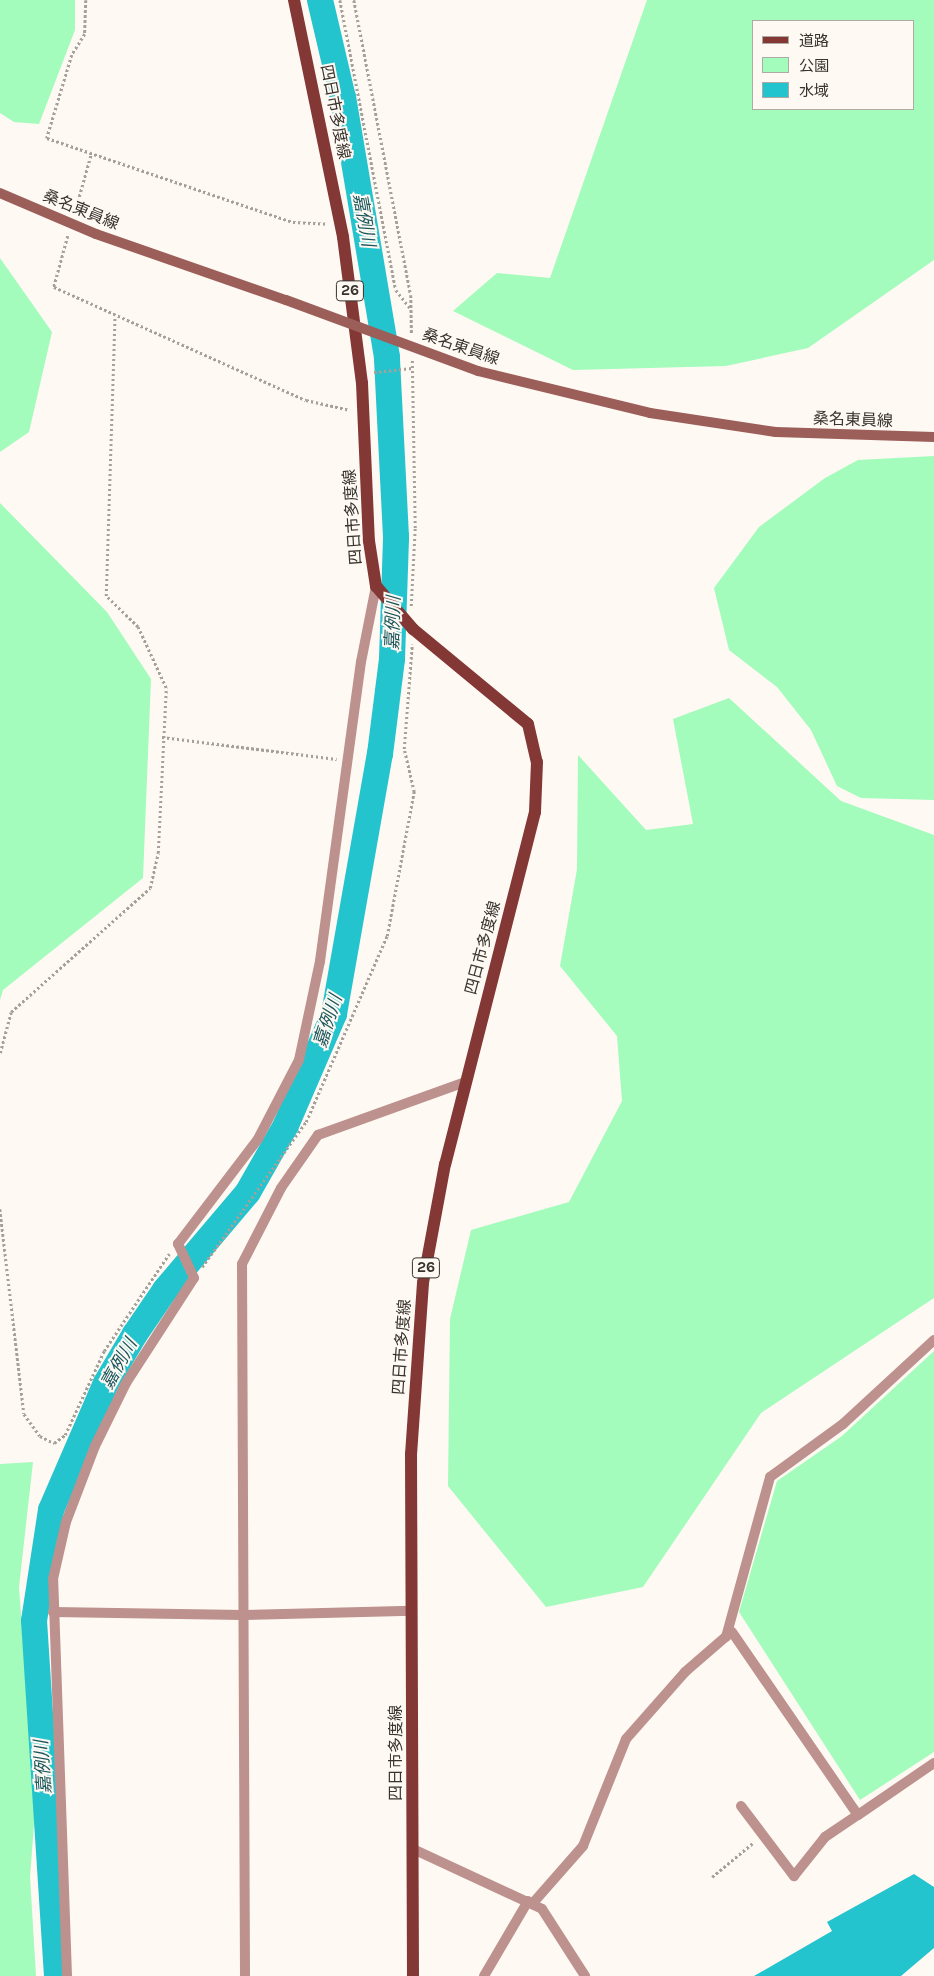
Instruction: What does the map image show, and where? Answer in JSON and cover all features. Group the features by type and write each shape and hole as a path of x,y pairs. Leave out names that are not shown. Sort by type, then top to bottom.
{"main road":[{"name":"四日市多度線","path":"294,0 341,225 363,413 369,542 376,586 413,629 528,724 538,762 535,812 465,1082 423,1283 411,1454 413,1976"},
{"name":"桑名東員線","path":"0,193 96,234 286,300 478,371 650,413 737,426 854,436 934,437"}],"street":[{"path":"67,1976 53,1579 66,1522 95,1446 126,1383 194,1278 178,1244 258,1139 299,1060 320,960 347,760 376,586"},
{"path":"245,1976 243,1615 246,1386 242,1264 281,1188 318,1135 465,1082"},
{"path":"484,1976 530,1902 583,1846 626,1739 668,1690 729,1634 770,1477 843,1424 934,1340"},
{"path":"53,1612 243,1615 412,1611"},
{"path":"729,1634 858,1815"},
{"path":"742,1806 794,1876 825,1837 934,1763"},
{"path":"413,1849 530,1902 556,1926 584,1976"}],"path":[{"path":"86,0 85,34 72,55 47,138 293,222 341,225"},
{"path":"340,0 396,290 412,310"},
{"path":"354,0 412,310 412,340"},
{"path":"75,211 91,154"},
{"path":"68,236 54,287 115,316 306,400 363,413"},
{"path":"0,1053 11,1012 150,888 158,853 162,737 166,688 138,627 106,596 115,316"},
{"path":"194,1278 306,1122 387,936 414,792 404,749 413,629 412,350"},
{"path":"372,372 412,368"},
{"path":"162,737 347,760"},
{"path":"0,1209 24,1414 40,1436 54,1443 65,1435 104,1351 157,1268 178,1244"},
{"path":"712,1877 763,1835"}],"green space":[{"path":"0,0 75,0 75,30 39,124 14,122 0,113"},
{"path":"647,0 934,0 934,260 808,348 726,366 573,370 453,311 497,273 550,278"},
{"path":"0,258 52,332 29,432 0,452"},
{"path":"934,456 934,800 861,798 837,786 811,730 777,687 729,650 714,588 759,527 825,478 858,460"},
{"path":"0,503 107,612 151,679 143,878 3,990 0,1000"},
{"path":"729,698 841,801 934,835 934,1298 761,1413 643,1587 546,1607 448,1486 450,1319 471,1230 569,1202 622,1101 617,1036 560,966 577,869 578,755 646,830 693,824 673,719"},
{"path":"934,1351 934,1752 860,1800 739,1612 777,1481 842,1436"},
{"path":"33,1462 19,1587 35,1811 30,1877 36,1976 0,1976 0,1464"}],"water":[{"path":"914,1874 934,1887 934,1948 901,1976 754,1976 832,1931 827,1922"}],"waterway":[{"name":"嘉例川","path":"57,1976 34,1621 51,1510 106,1383 135,1334 165,1290 248,1192 286,1125 334,1014 380,754 392,659 396,537 387,357 343,98 320,0"}]}
